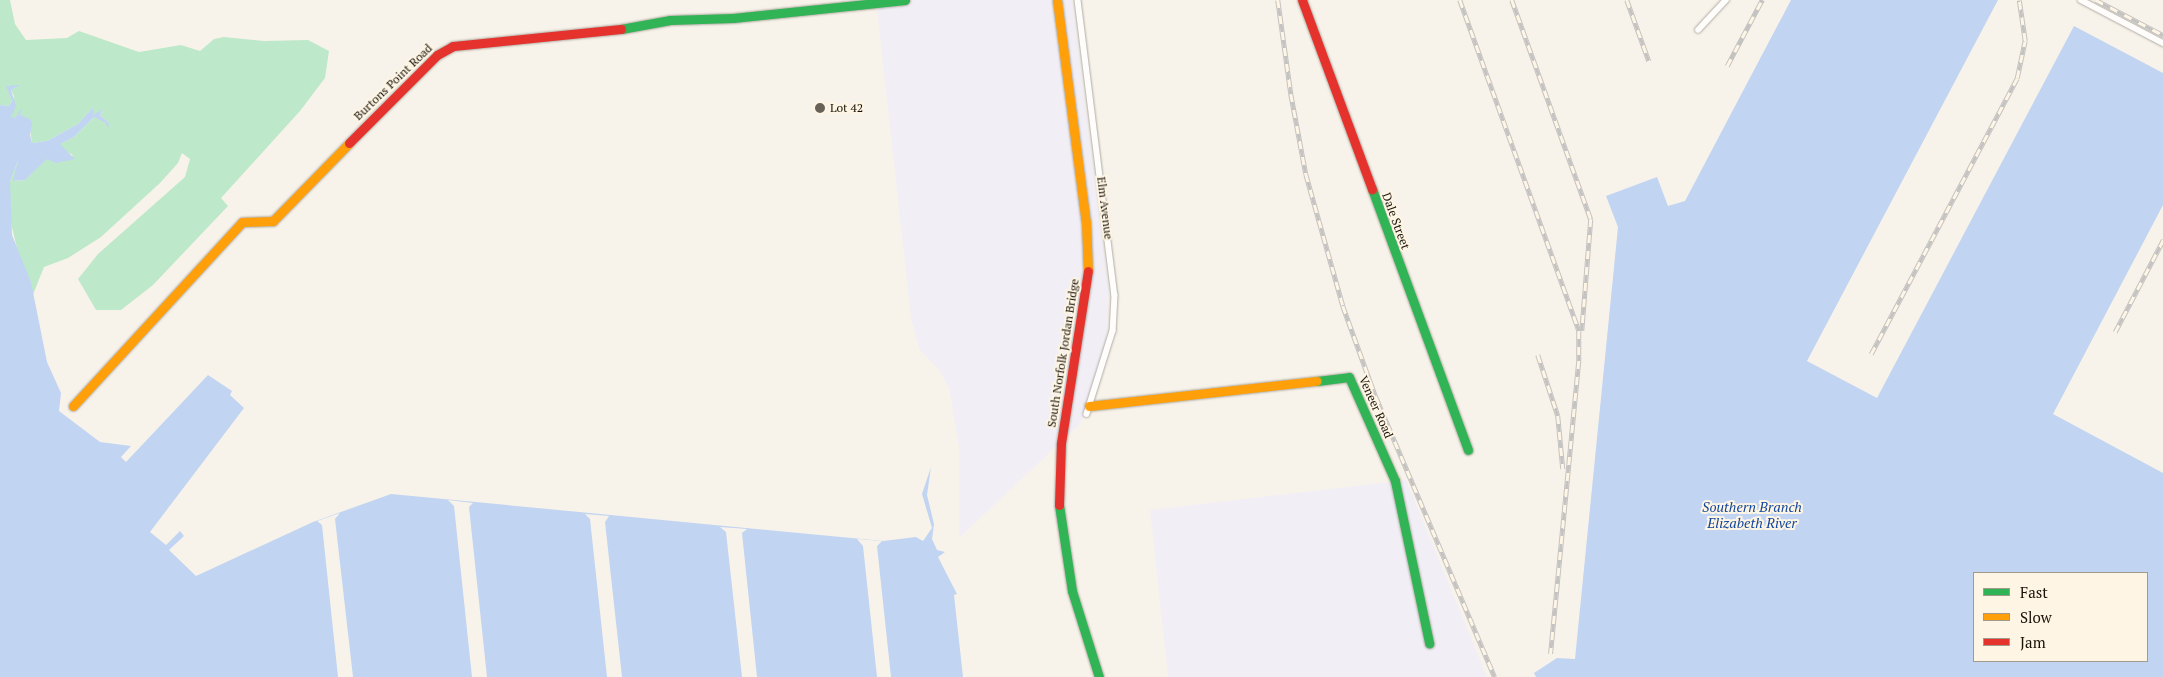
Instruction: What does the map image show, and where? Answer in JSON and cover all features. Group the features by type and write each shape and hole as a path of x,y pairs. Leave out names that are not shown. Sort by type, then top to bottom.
{"street":[{"name":"Burtons Point Road","path":"73,406 178,288 242,222 273,221 407,83 437,55 452,46 606,32 676,19 733,18 905,0"},
{"name":"South Norfolk Jordan Bridge","path":"1057,0 1086,222 1088,274 1061,443 1060,516 1072,591 1099,677"},
{"name":"Elm Avenue","path":"1078,0 1115,304 1113,331 1088,410"},
{"name":"Dale Street","path":"1302,0 1468,450"},
{"path":"1698,30 1726,0"},
{"path":"2081,0 2163,43"},
{"name":"Veneer Road","path":"1088,410 1349,376 1394,481 1412,551 1429,643"}],"shaded area":[{"path":"876,0 1072,0 1109,292 1106,340 1081,423 959,538 959,447 949,388 940,371 919,349 911,318"},
{"path":"1406,480 1487,677 1168,677 1150,510"}],"green space":[{"path":"0,0 10,0 15,24 26,40 67,38 79,31 139,52 181,45 200,51 214,39 224,37 264,41 308,40 329,51 325,78 300,111 221,198 228,206 153,285 121,310 96,310 78,279 98,254 185,177 190,159 182,153 178,163 160,183 101,237 68,258 44,267 32,297 31,282 20,261 10,219 10,182 18,160 14,181 25,180 47,158 68,160 73,155 62,149 60,144 74,137 94,117 109,123 100,115 103,110 92,116 94,106 78,124 47,141 32,143 30,130 19,113 14,119 11,117 14,96 11,90 18,86 8,90 12,101 9,106 0,105"}],"water":[{"name":"Southern Branch Elizabeth River","path":"1791,0 1998,0 1807,361 1877,398 2074,26 2163,73 2163,205 2053,414 2163,473 2163,677 1536,677 1534,673 1557,658 1575,659 1618,227 1606,196 1657,177 1668,206 1685,201"},
{"path":"20,85 11,90 16,106 11,117 15,118 22,108 20,115 30,119 32,124 30,135 32,143 47,141 78,124 94,106 93,115 103,109 100,115 109,123 108,129 106,123 94,117 74,137 60,144 75,159 56,163 47,159 25,180 13,181 18,160 10,182 12,235 31,282 47,362 61,393 59,411 100,442 131,446 121,457 126,462 208,375 232,391 230,395 244,408 150,532 166,545 180,531 184,536 169,550 196,576 313,522 391,494 883,541 916,537 923,541 932,528 922,494 931,467 927,495 934,524 932,539 937,550 945,552 938,557 957,594 954,595 963,677 0,677 0,105 9,106 12,101 6,86"}],"pier":[{"path":"448,500 473,503 469,507 487,677 472,677 454,506"},
{"path":"340,513 335,519 353,677 338,677 322,525 317,521"},
{"path":"585,514 609,516 605,522 622,677 607,677 590,519"},
{"path":"720,527 747,529 742,533 757,677 742,677 726,532"},
{"path":"857,539 882,541 877,546 891,677 877,677 863,546"}],"railway":[{"path":"1278,0 1291,94 1306,174 1343,306 1376,397 1495,677"},
{"path":"1460,0 1579,331 1579,361 1551,654"},
{"path":"1512,0 1591,219 1582,331"},
{"path":"1627,0 1649,61"},
{"path":"1727,66 1762,0"},
{"path":"1871,354 2017,78 2025,41 2019,0"},
{"path":"2096,0 2163,35"},
{"path":"2115,332 2163,240"},
{"path":"1538,355 1558,416 1563,469"}],"traffic: fast":[{"path":"621,29 670,20 733,18 905,0"},
{"path":"1372,189 1468,450"},
{"path":"1317,381 1349,377 1395,481 1429,643"},
{"path":"1059,505 1072,591 1099,677"}],"traffic: slow":[{"path":"1057,0 1086,222 1088,271"},
{"path":"73,406 242,222 273,221 349,143"},
{"path":"1089,406 1317,381"}],"traffic: jam":[{"path":"1302,0 1372,189"},
{"path":"349,143 437,55 453,46 621,29"},
{"path":"1059,505 1061,443 1088,271"}],"place":[{"name":"Lot 42","path":"820,108"}]}
